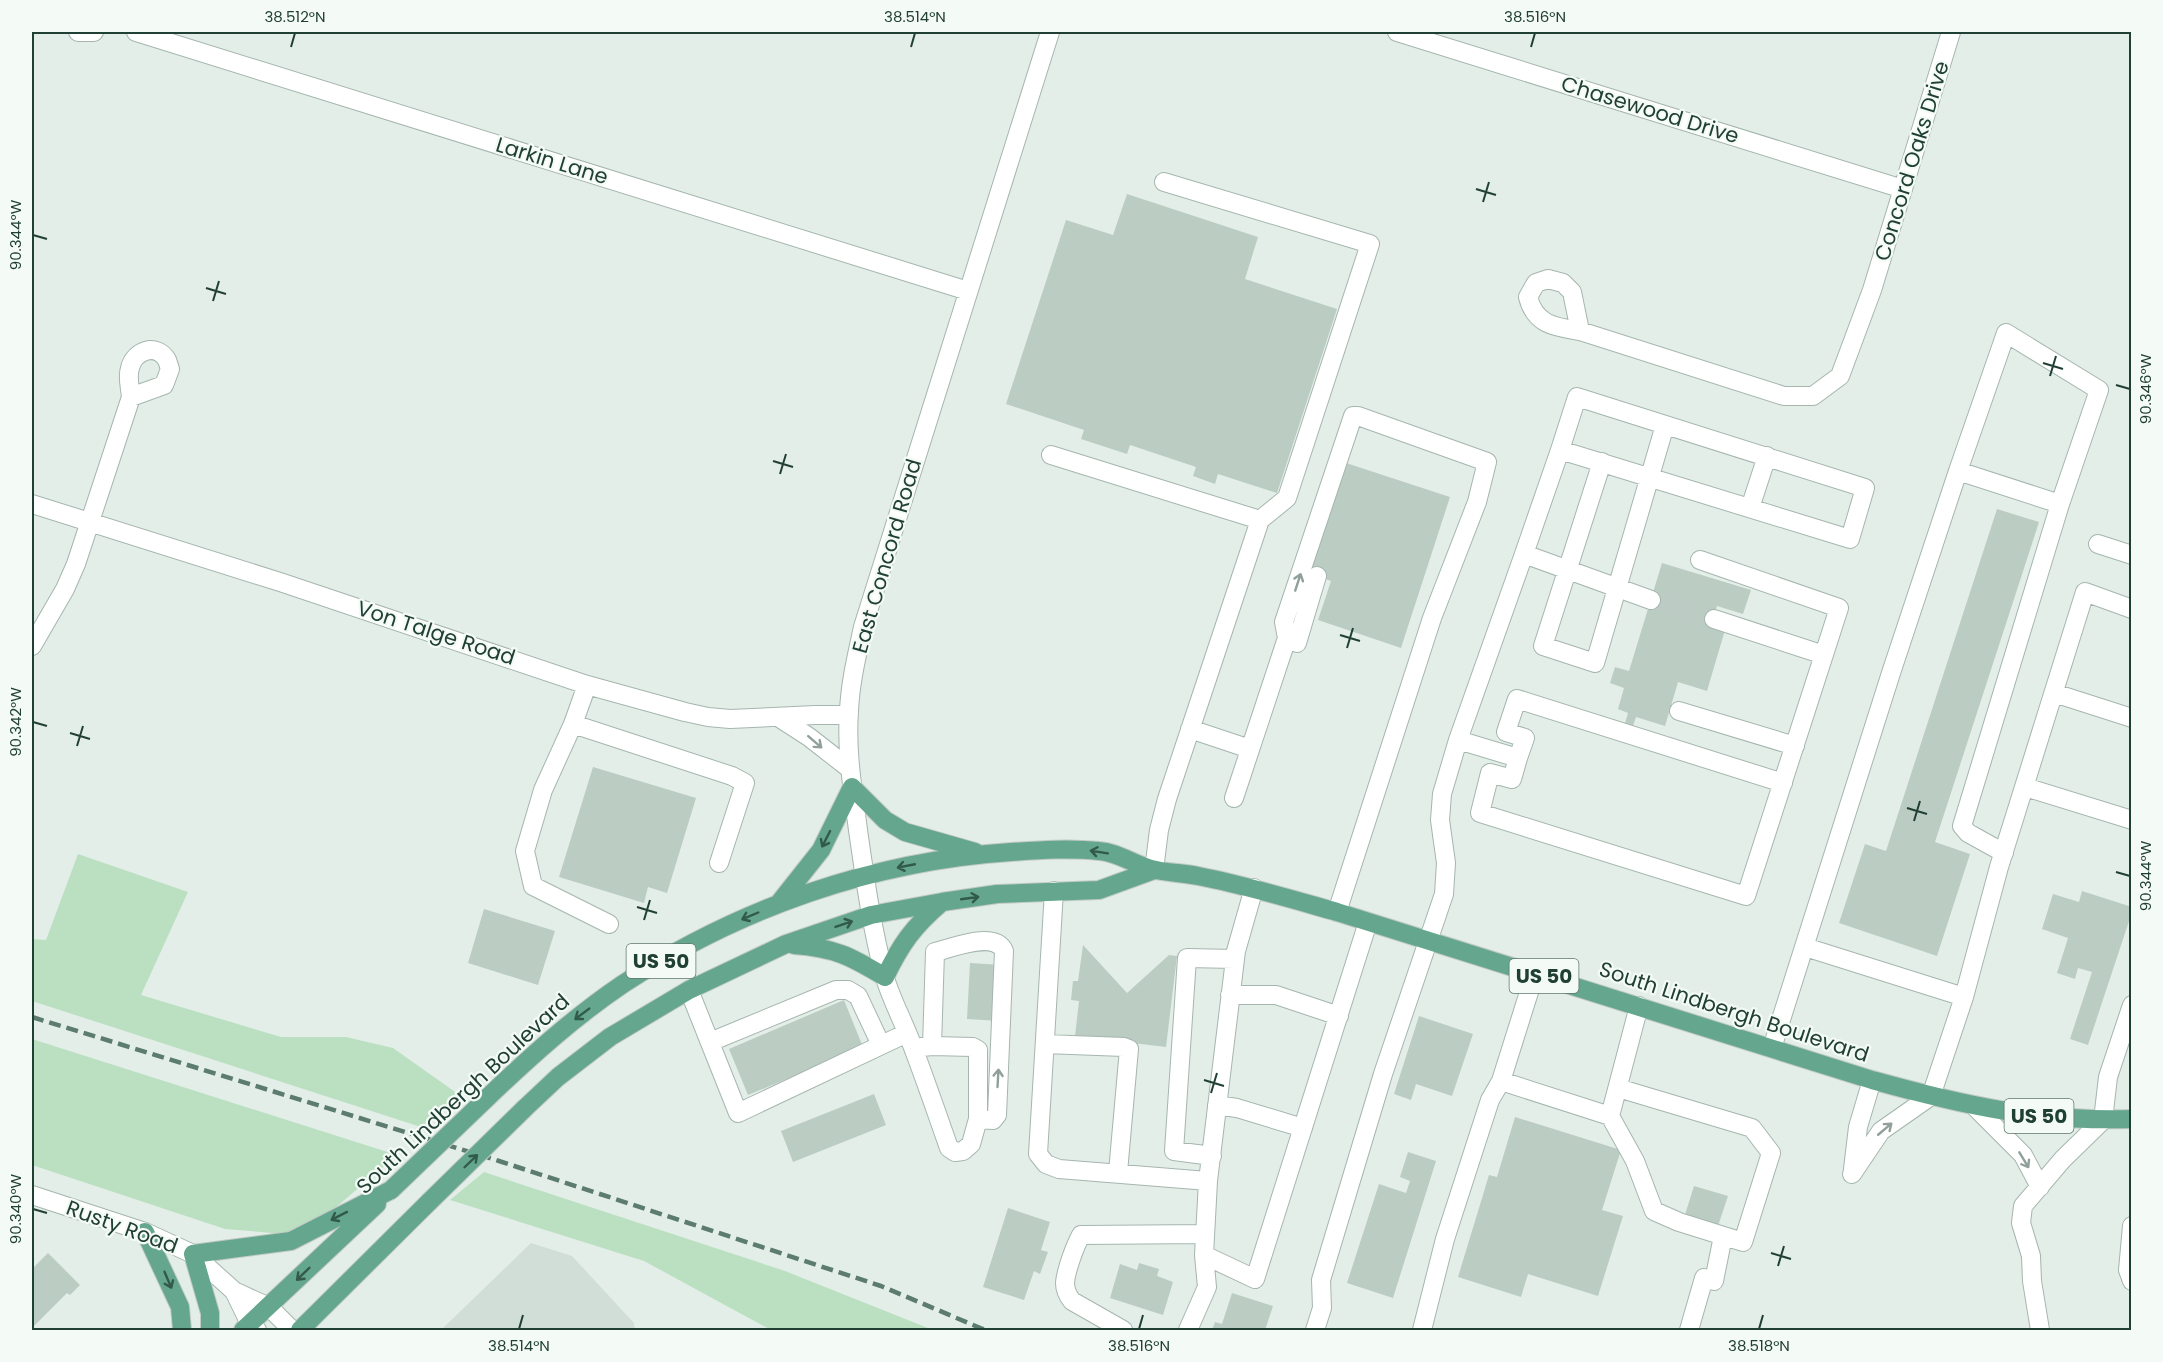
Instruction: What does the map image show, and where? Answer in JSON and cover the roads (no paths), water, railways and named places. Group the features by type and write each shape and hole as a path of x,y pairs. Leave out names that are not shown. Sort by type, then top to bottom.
{"main road":[{"path":"779,903 821,850 851,778 885,820 905,832 983,854"},
{"name":"South Lindbergh Boulevard","path":"250,1328 269,1307 488,1097 571,1023 622,985 685,947 732,923 779,903 864,876 901,867 983,854 1046,849 1102,851 1154,870 1195,875 1254,888 1337,912 1872,1080 1931,1096 2027,1115 2103,1120 2132,1119"},
{"name":"South Lindbergh Boulevard","path":"300,1330 558,1077 610,1037 688,990 786,944 871,915 997,894 1099,890 1154,870"},
{"path":"786,944 825,948 854,958 885,977 899,948 917,924 942,902"},
{"path":"210,1330 210,1313 192,1254 291,1241 391,1190"},
{"path":"145,1232 180,1307 182,1330"},
{"path":"321,1330 328,1302"}],"street":[{"path":"78,32 94,32"},
{"name":"Larkin Lane","path":"136,32 968,291"},
{"name":"East Concord Road","path":"978,1119 970,1144 963,1151 955,1152 949,1148 885,977 864,876 851,778 848,715 862,627 1050,32"},
{"name":"Chasewood Drive","path":"1397,32 1903,189"},
{"name":"Concord Oaks Drive","path":"1580,331 1784,396 1814,396 1840,376 1872,290 1952,32"},
{"path":"1154,870 1159,830 1188,735 1260,520 1287,498 1370,244 1164,182"},
{"path":"1772,1048 1958,471 2006,333 2099,390 2060,504 1962,826 1968,833 2004,853"},
{"path":"32,646 65,590 76,564 131,397"},
{"path":"1315,1330 1322,1308 1321,1280 1383,1074 1444,894 1446,863 1440,820 1442,794 1458,740 1577,397 1865,488 1850,539 1560,450"},
{"path":"1292,641 1284,622 1353,416 1487,462 1477,502 1432,618 1337,912"},
{"path":"1602,462 1543,646 1595,663 1665,424"},
{"path":"1051,455 1260,520"},
{"path":"1750,508 1767,456"},
{"path":"1958,471 2060,504"},
{"name":"Von Talge Road","path":"32,504 291,585 587,685 708,717 730,719 848,715"},
{"path":"2098,544 2132,555"},
{"path":"1524,554 1651,600"},
{"path":"1700,560 1839,608 1795,746 1783,783 1746,896 1480,813 1490,773 1512,779 1525,738 1506,732 1517,699 1783,783"},
{"path":"1234,798 1317,576"},
{"path":"1872,1080 1858,1127 1852,1174 1881,1131 1931,1096 1964,997 2004,853 2085,592 2132,609"},
{"path":"1714,619 1824,655"},
{"path":"587,685 573,724 543,790 525,851 533,886 609,924"},
{"path":"2054,693 2132,718"},
{"path":"1679,711 1795,746"},
{"path":"778,717 808,736 851,778"},
{"path":"573,724 732,776 745,783 719,863"},
{"path":"1188,735 1249,754"},
{"path":"1458,740 1518,758"},
{"path":"2025,787 2132,820"},
{"path":"1188,1330 1207,1287 1204,1255 1208,1181 1235,959 1254,888"},
{"path":"1054,891 1038,1154 1046,1164 1059,1169 1208,1181"},
{"path":"1204,1255 1256,1279 1368,922"},
{"path":"688,990 738,1113 881,1045 910,1040 932,1046 972,1047 978,1050 978,1119 993,1120 997,1116 1004,951 1000,944 989,940 935,952 932,1046"},
{"path":"1805,947 1964,997"},
{"path":"1212,1156 1174,1151 1187,957 1235,959"},
{"path":"1422,1330 1445,1239 1490,1100 1501,1082 1536,973"},
{"path":"710,1042 836,990 848,990 858,996 881,1045"},
{"path":"1230,995 1276,995 1339,1016"},
{"path":"2040,1330 2032,1281 2031,1256 2021,1223 2023,1206 2063,1159 2103,1120 2108,1077 2132,1005"},
{"path":"1610,1116 1639,1006"},
{"path":"1045,1044 1129,1049 1118,1172"},
{"path":"1501,1082 1610,1116 1635,1161 1654,1211 1679,1222 1743,1242 1771,1153 1752,1128 1618,1088"},
{"path":"1217,1105 1237,1108 1304,1128"},
{"path":"1974,1106 2023,1155 2040,1187"},
{"name":"Rusty Road","path":"32,1195 145,1232 192,1254 234,1291 269,1307 292,1330"},
{"path":"2132,1226 2128,1270 2132,1281"},
{"path":"1123,1330 1072,1301 1067,1294 1065,1283 1081,1235 1205,1234"},
{"path":"1689,1330 1704,1278 1714,1281 1723,1236"},
{"name":"Rusty Road","path":"234,1291 250,1328"}],"tunnel":[{"path":"1651,600 1714,619"}],"railway":[{"path":"32,1017 499,1161 881,1286 985,1330"}]}
